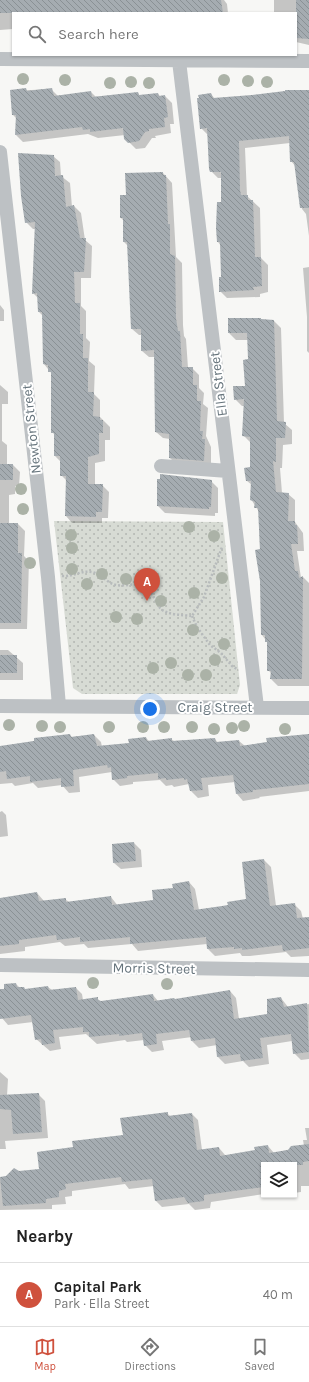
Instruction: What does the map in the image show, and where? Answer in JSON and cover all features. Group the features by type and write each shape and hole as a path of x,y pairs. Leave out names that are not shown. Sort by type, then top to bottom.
{"street":[{"path":"0,59 309,61"},
{"name":"Ella Street","path":"179,61 256,707"},
{"name":"Newton Street","path":"0,152 48,577 59,706"},
{"path":"161,466 228,471"},
{"name":"Craig Street","path":"0,706 309,708"},
{"name":"Morris Street","path":"0,965 309,970"}],"path":[{"path":"192,616 204,597 225,541 236,538"},
{"path":"48,577 69,577 82,572 91,572 102,576 116,585 143,586 153,594 160,608 170,613 192,616"},
{"path":"192,616 197,627 210,645 221,653 232,666 241,672"}],"shaded area":[{"path":"54,521 223,522 240,685 237,694 82,694 73,688"}],"building":[{"path":"0,0 221,0 223,12 12,12 0,13"},
{"path":"296,0 309,0 309,39 297,38"},
{"path":"26,88 27,91 52,88 54,96 91,91 92,97 138,92 139,95 158,93 159,96 165,95 168,117 164,118 165,127 149,129 149,131 145,132 139,141 128,143 124,139 123,128 90,132 90,129 83,130 82,127 15,135 16,115 12,115 10,90"},
{"path":"285,90 309,90 309,208 300,208 294,162 290,162 289,136 239,141 240,190 241,195 248,195 248,200 253,200 255,257 261,257 262,286 253,287 254,290 219,292 219,277 221,277 220,242 217,242 216,228 217,202 221,202 221,172 210,172 209,169 207,128 200,129 197,98 199,98 198,95 211,93 213,98 252,95"},
{"path":"18,153 54,155 55,176 63,175 66,207 74,205 80,238 86,238 84,272 74,272 75,303 80,303 80,334 83,334 83,358 88,358 88,392 94,392 93,416 100,417 100,420 103,420 103,433 99,433 99,454 88,457 88,484 103,484 102,512 96,512 96,517 65,516 66,476 60,476 60,456 54,456 54,433 51,433 51,372 48,372 48,365 43,364 42,312 38,312 37,293 32,294 35,222 25,223 21,196"},
{"path":"163,172 163,175 166,175 168,224 170,224 170,254 175,256 176,318 178,331 180,331 182,367 193,367 193,385 197,385 197,401 201,401 200,431 203,431 202,439 205,439 204,461 169,458 169,434 155,432 154,350 141,351 141,329 131,329 127,242 123,242 123,218 120,218 120,195 126,195 125,173"},
{"path":"228,318 261,318 274,320 277,421 286,422 285,438 276,438 276,462 273,461 276,492 289,493 288,521 295,521 295,525 297,525 298,544 291,544 295,571 298,571 299,578 303,576 302,679 270,679 271,671 267,671 267,642 265,642 265,635 261,635 260,581 255,550 260,549 258,508 254,508 255,502 250,500 251,481 246,481 244,468 250,467 250,437 242,436 244,399 234,400 233,386 245,386 243,360 248,359 247,333 228,333"},
{"path":"0,464 13,464 13,480 0,480"},
{"path":"160,474 212,480 211,507 209,507 209,509 157,506 157,479 160,479"},
{"path":"0,523 18,523 18,553 22,553 21,623 0,623"},
{"path":"0,655 17,655 17,673 0,673"},
{"path":"70,734 71,737 94,734 97,746 129,743 128,739 146,737 147,741 172,738 172,741 215,738 216,742 239,740 240,746 267,742 266,738 309,734 309,784 253,790 253,792 236,794 233,775 201,778 203,790 190,791 187,779 158,779 158,773 127,776 127,778 112,780 111,767 108,768 107,765 73,770 74,786 61,787 61,778 30,782 30,776 7,779 6,771 0,772 0,746 34,741 34,738"},
{"path":"134,842 136,861 113,863 112,844"},
{"path":"264,859 270,906 295,903 297,918 309,917 309,948 283,951 282,945 242,950 242,948 234,949 234,947 207,949 206,937 130,944 130,937 80,942 80,937 57,940 56,935 19,940 19,944 0,946 0,898 37,892 39,901 66,898 66,902 111,896 112,905 153,900 152,890 173,888 172,884 189,881 194,910 222,906 228,905 227,902 246,899 242,862"},
{"path":"16,983 17,987 24,987 25,989 48,986 49,990 76,987 78,1000 98,997 98,1000 101,1001 153,994 154,1001 230,990 234,1019 267,1014 267,999 281,997 284,1007 307,1003 309,1052 293,1054 291,1034 260,1038 263,1058 241,1061 240,1054 217,1057 215,1038 191,1041 189,1030 156,1034 157,1044 144,1046 142,1033 119,1036 119,1034 89,1037 89,1032 83,1032 83,1027 53,1030 55,1043 42,1045 41,1039 35,1040 31,1015 0,1019 0,989 4,989 4,984"},
{"path":"39,1093 42,1132 13,1134 11,1110 0,1109 0,1095"},
{"path":"168,1112 168,1116 192,1113 197,1150 219,1147 220,1156 255,1150 254,1147 268,1145 269,1153 288,1150 291,1146 309,1144 309,1161 303,1162 303,1165 297,1165 297,1162 261,1162 261,1187 204,1195 204,1201 188,1203 184,1197 155,1201 152,1179 122,1182 121,1177 65,1184 66,1189 59,1191 59,1197 46,1199 46,1203 3,1206 0,1177 6,1176 14,1168 19,1171 39,1169 37,1152 73,1147 72,1141 123,1135 120,1118"}],"place":[{"name":"Capital Park","path":"147,601"}]}
